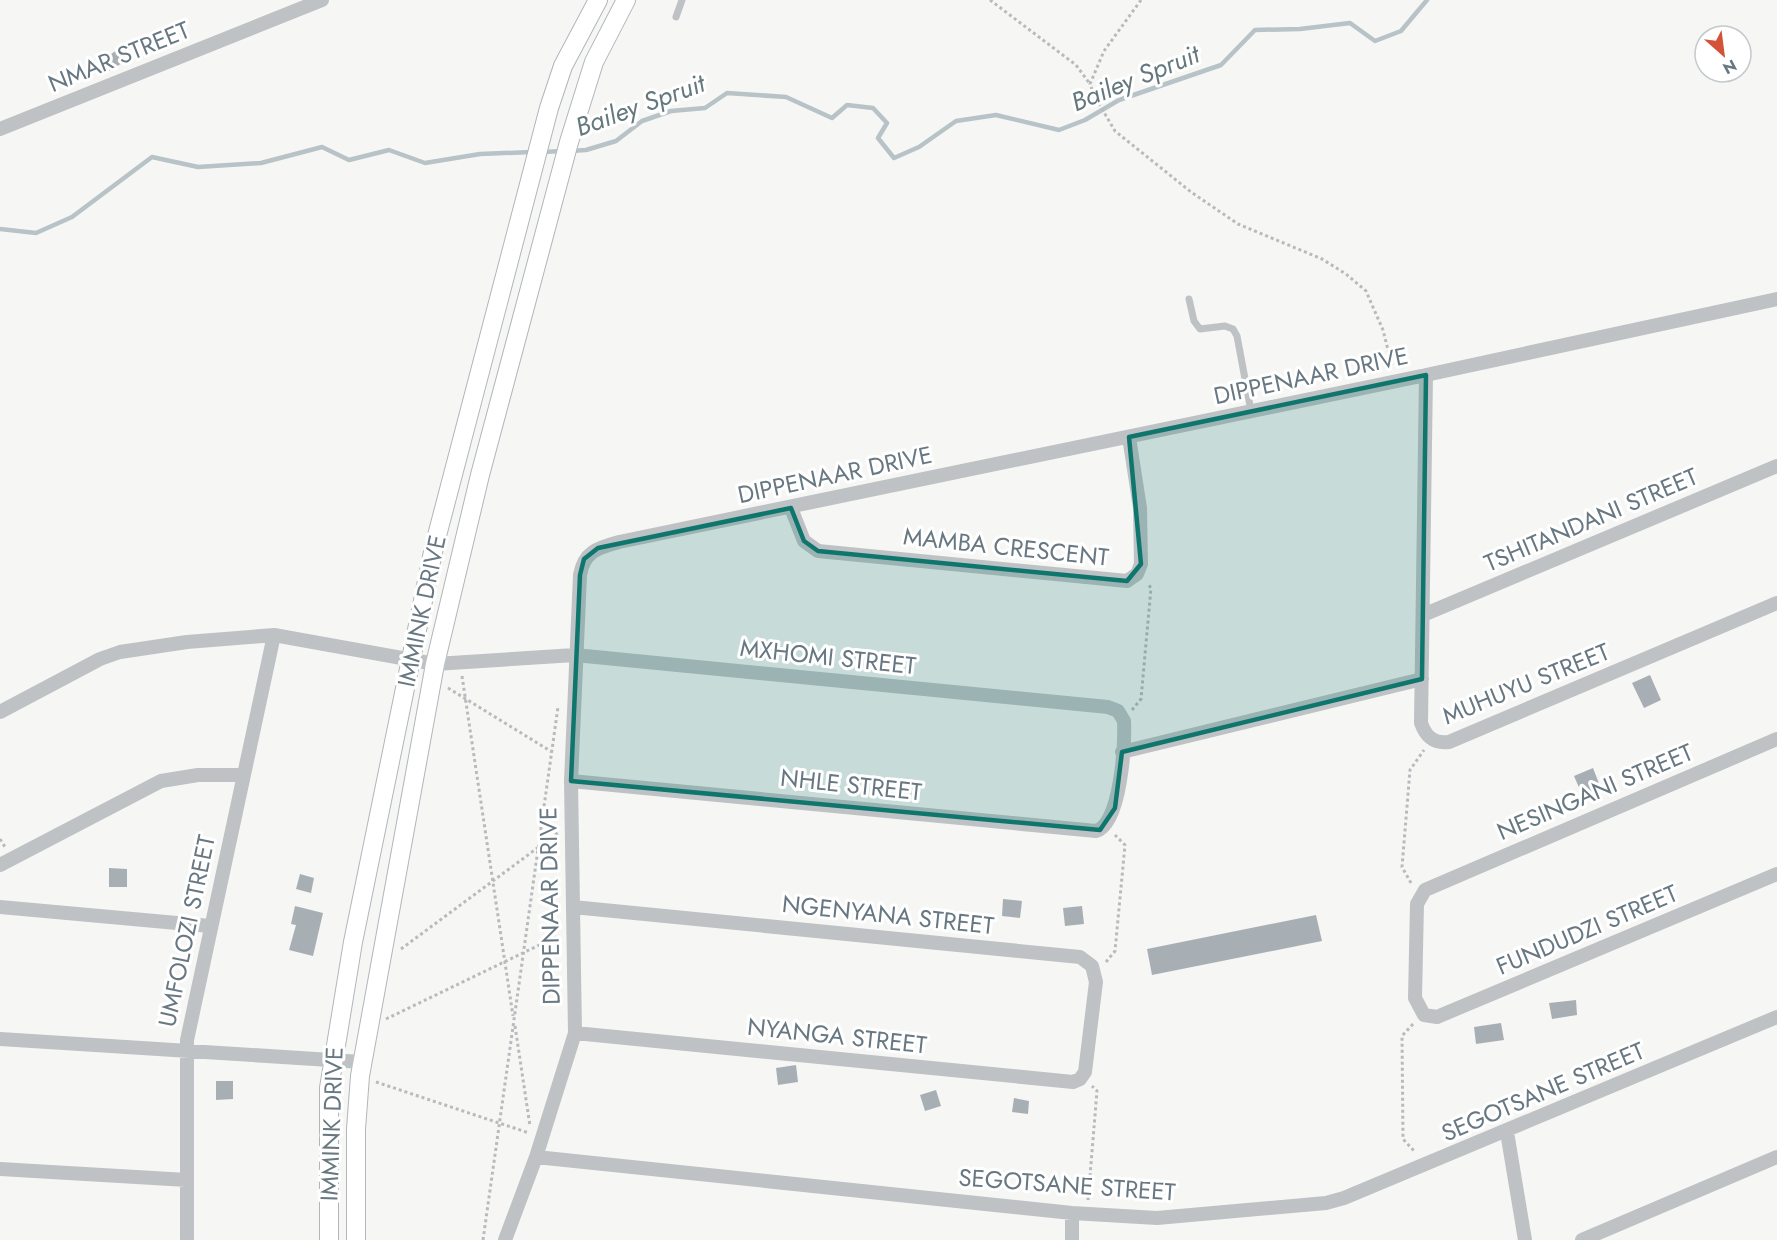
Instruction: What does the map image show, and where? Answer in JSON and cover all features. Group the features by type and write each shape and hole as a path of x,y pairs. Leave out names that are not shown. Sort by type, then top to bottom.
{"main road":[{"name":"IMMINK DRIVE","path":"329,1240 329,1088 332,1061 353,942 434,547 537,150 563,66 598,0"},
{"name":"IMMINK DRIVE","path":"356,1240 356,1129 361,1069 435,664 480,475 568,142 594,62 626,0"}],"street":[{"name":"NMAR STREET","path":"0,129 322,0"},
{"name":"DIPPENAAR DRIVE","path":"505,1240 536,1157 575,1033 571,764 580,575 584,559 590,552 619,542 1426,375 1777,299"},
{"name":"MUHUYU STREET","path":"1426,375 1421,723 1431,739 1441,743 1449,742 1777,603"},
{"name":"MAMBA CRESCENT","path":"791,508 804,541 818,551 1119,582 1130,580 1137,574 1141,564 1140,508 1129,437"},
{"name":"TSHITANDANI STREET","path":"1422,615 1777,466"},
{"name":"MXHOMI STREET","path":"0,712 100,659 120,652 187,642 274,635 435,664 575,655 1107,707 1118,711 1124,721"},
{"name":"UMFOLOZI STREET","path":"186,1240 187,1051 190,1022 274,635"},
{"path":"1122,752 1422,679"},
{"path":"1107,826 1115,808 1124,721"},
{"name":"NESINGANI STREET","path":"1420,897 1430,886 1777,739"},
{"path":"0,865 161,781 198,775 243,775"},
{"name":"NHLE STREET","path":"571,781 1089,831 1100,830 1107,826"},
{"name":"FUNDUDZI STREET","path":"1419,1009 1437,1017 1777,874"},
{"path":"1419,1009 1415,998 1417,904 1420,897"},
{"path":"0,907 210,926"},
{"name":"NGENYANA STREET","path":"573,907 1080,957 1092,966 1096,975"},
{"path":"1084,1072 1096,975"},
{"name":"SEGOTSANE STREET","path":"536,1157 1087,1214 1157,1218 1326,1203 1344,1198 1507,1132 1777,1017"},
{"name":"NYANGA STREET","path":"575,1033 1073,1082 1084,1072"},
{"path":"0,1039 332,1061 361,1069"},
{"path":"1507,1132 1525,1240"},
{"path":"1582,1240 1777,1157"},
{"path":"0,1169 187,1180"},
{"path":"1072,1213 1072,1240"}],"lane":[{"path":"676,17 682,0"},
{"path":"1189,299 1194,321 1200,329 1225,326 1233,329 1237,336 1251,411"}],"path":[{"path":"990,0 1076,65 1090,84 1115,131 1191,192 1228,217 1322,260 1346,274 1366,291 1383,330 1396,381"},
{"path":"1090,84 1104,51 1141,0"},
{"path":"1124,721 1141,699 1151,588 1137,574"},
{"path":"361,1069 531,1134 461,672"},
{"path":"448,688 571,764"},
{"path":"483,1240 559,699"},
{"path":"1420,897 1402,867 1410,770 1431,739"},
{"path":"1096,975 1115,951 1125,845 1107,826"},
{"path":"382,951 396,952 556,832 572,828"},
{"path":"368,1028 573,928"},
{"path":"1419,1009 1402,1036 1402,1139 1426,1165"},
{"path":"1084,1072 1097,1092 1087,1214"}],"highlighted area":[{"path":"1426,375 1422,679 1122,752 1115,808 1100,830 571,781 580,575 584,559 598,548 791,508 804,541 818,551 1127,581 1141,564 1129,437"}],"building":[{"path":"120,48 129,59 104,74 99,62"},
{"path":"1650,675 1661,700 1644,708 1632,683"},
{"path":"1593,768 1602,791 1584,799 1574,776"},
{"path":"109,868 127,869 127,887 109,887"},
{"path":"300,874 314,878 311,893 296,889"},
{"path":"1003,899 1022,901 1020,918 1002,916"},
{"path":"295,906 323,913 313,956 289,950 296,925 291,924"},
{"path":"1082,906 1084,924 1065,926 1063,908"},
{"path":"1316,915 1322,941 1152,975 1147,949"},
{"path":"1576,1000 1577,1015 1552,1019 1549,1003"},
{"path":"1501,1023 1504,1040 1476,1044 1474,1027"},
{"path":"796,1065 798,1082 778,1085 776,1068"},
{"path":"216,1081 233,1081 233,1099 216,1100"},
{"path":"936,1090 941,1106 925,1111 920,1095"},
{"path":"1014,1098 1029,1101 1028,1114 1012,1112"}],"waterway":[{"name":"Bailey Spruit","path":"570,151 586,150 616,141 642,121 671,111 705,108 727,93 786,97 832,118 847,105 873,108 887,123 878,138 894,158 919,147 956,121 996,115 1059,130 1085,120 1119,100 1221,65 1255,30 1300,29 1350,23 1375,41 1401,31 1427,0"},
{"name":"Bailey Spruit","path":"0,229 36,233 72,217 152,157 198,167 261,163 322,147 349,160 389,150 425,163 480,154 532,152"},
{"name":"Bailey Spruit","path":"543,152 562,151"}]}
